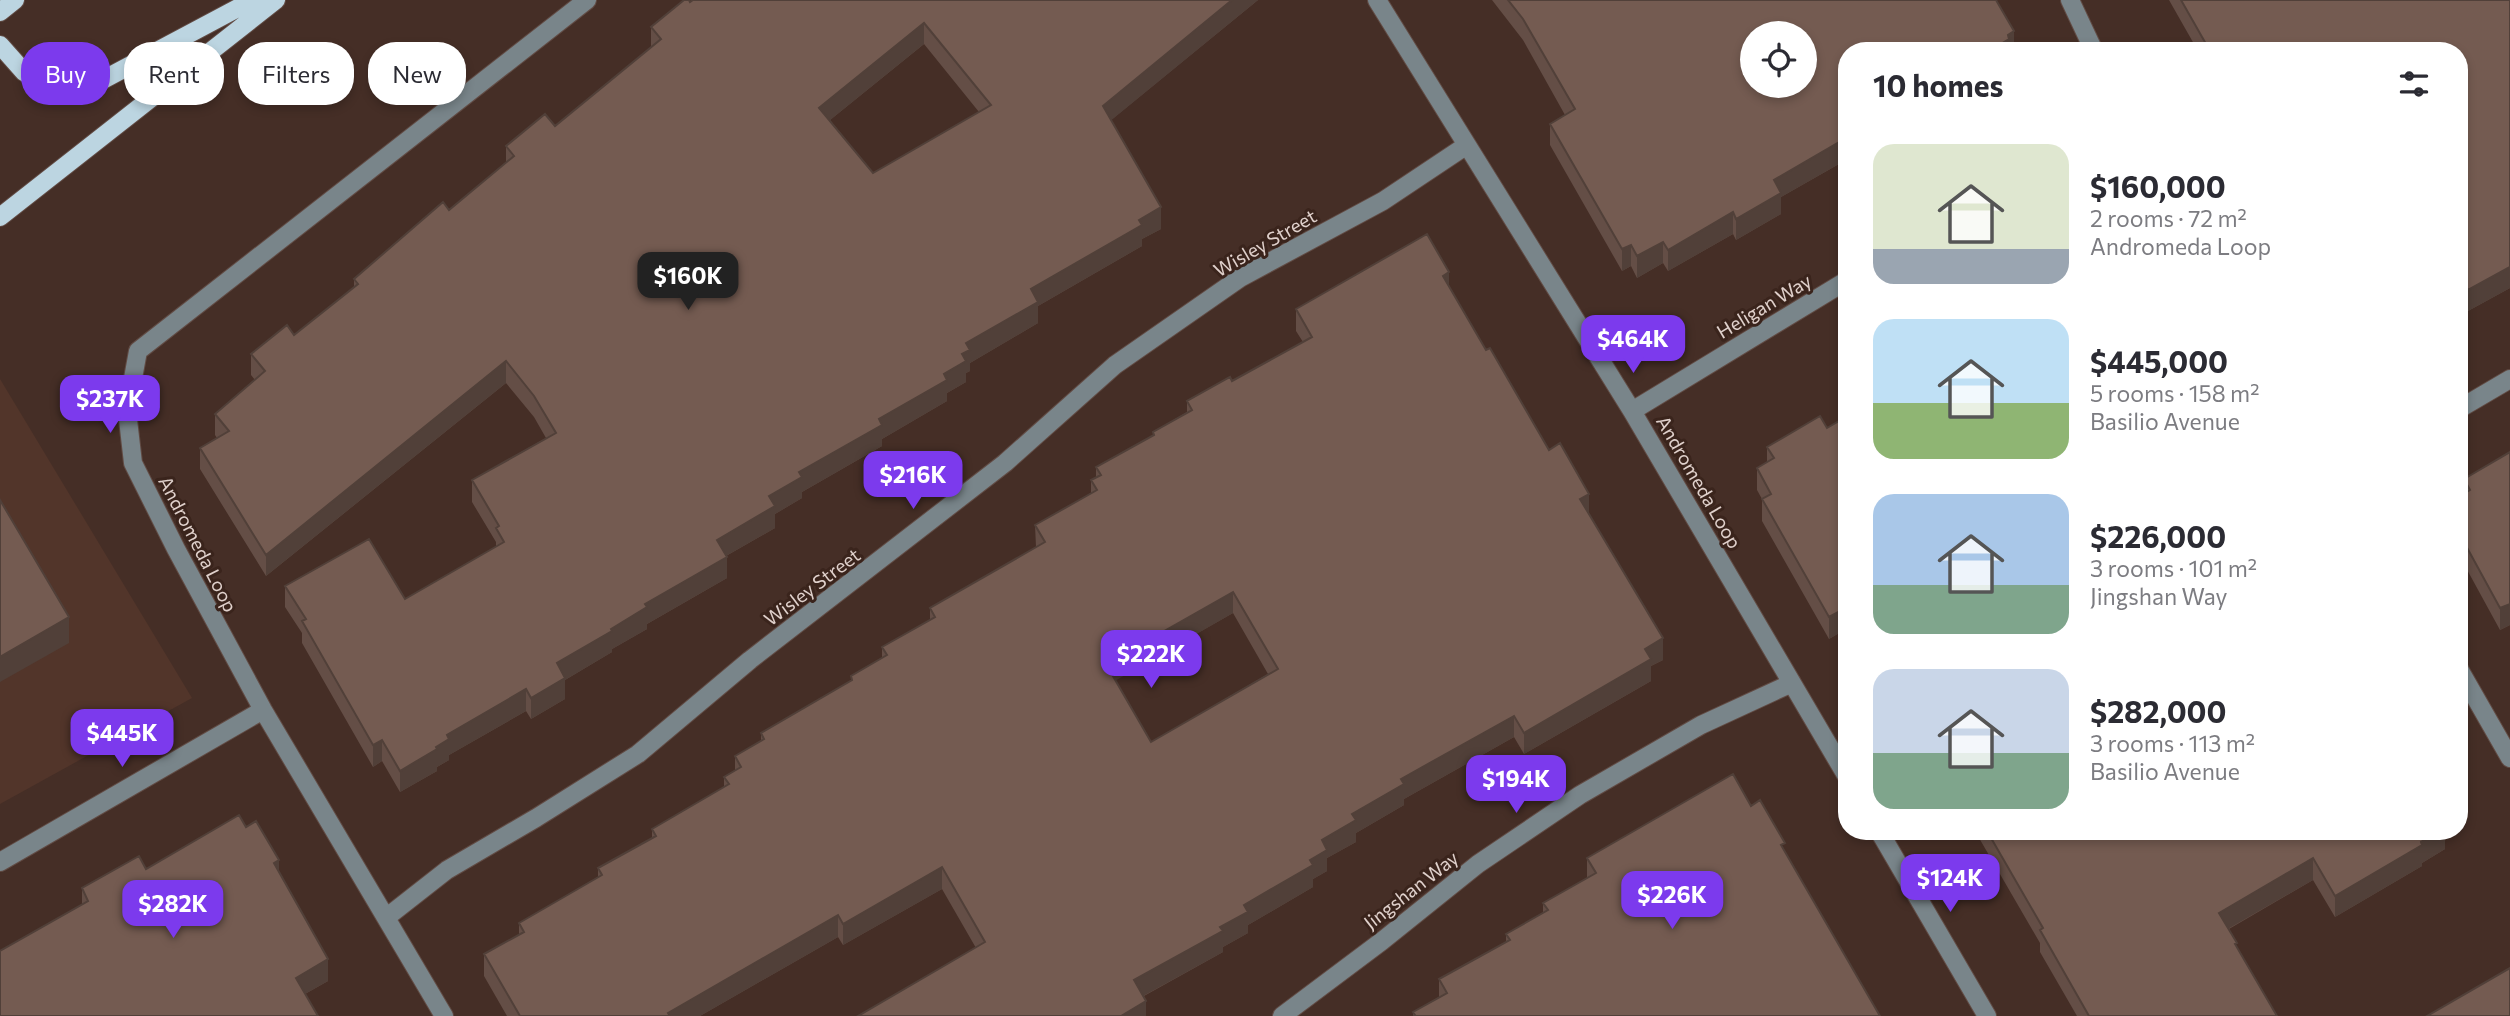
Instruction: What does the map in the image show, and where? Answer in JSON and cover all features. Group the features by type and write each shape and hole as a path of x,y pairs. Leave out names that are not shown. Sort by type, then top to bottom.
{"main road":[{"path":"0,12 15,0"},
{"path":"0,45 24,72 54,90 97,83 253,0"},
{"path":"0,217 276,0"}],"street":[{"name":"Andromeda Loop","path":"444,1016 262,710 176,549 133,463 127,411 138,351 587,0"},
{"name":"Andromeda Loop","path":"1377,0 1632,411 1838,761"},
{"path":"2070,0 2090,42"},
{"name":"Wisley Street","path":"387,918 447,870 638,754 750,660 1005,463 1115,366 1240,278 1383,201 1467,145"},
{"name":"Heligan Way","path":"1632,411 1838,286"},
{"path":"2468,404 2510,379"},
{"name":"Jingshan Way","path":"1282,1016 1479,864 1580,795 1701,725 1792,682"},
{"path":"2468,685 2510,758"},
{"path":"0,862 262,710"},
{"path":"1884,840 1987,1016"}],"shaded area":[{"path":"0,379 192,698 0,804"}],"building":[{"path":"684,0 1232,0 1103,106 1161,207 1139,220 1142,225 1031,289 1038,302 966,343 970,350 962,354 966,361 944,374 947,380 879,419 882,425 799,472 802,477 769,496 775,506 717,540 727,557 645,604 647,607 611,629 612,631 557,663 565,678 531,698 526,689 447,735 449,739 436,747 437,749 400,771 382,740 373,745 302,621 306,619 285,586 369,539 405,599 504,542 496,528 499,526 472,480 556,433 534,396 506,361 266,555 200,448 229,431 215,414 265,371 251,354 287,325 294,335 358,284 354,279 443,202 449,210 514,156 506,146 545,114 555,126 661,39 651,27","holes":["924,23 991,105 873,173 819,108"]},
{"path":"1508,0 1996,0 2014,31 2004,42 1838,42 1838,143 1774,180 1781,193 1736,219 1733,212 1668,250 1663,242 1637,256 1631,245 1622,249 1550,124 1575,109 1523,19"},
{"path":"2181,0 2510,0 2510,267 2468,290 2468,42 2205,42"},
{"path":"1427,234 1449,272 1443,276 1486,350 1490,348 1549,450 1560,443 1589,494 1580,499 1663,638 1645,649 1651,659 1524,733 1514,716 1401,779 1404,784 1352,814 1356,820 1322,840 1327,850 1310,860 1313,865 1244,905 1248,912 1220,927 1223,931 1134,980 1146,1001 1121,1016 858,1016 985,942 942,867 843,924 838,915 668,1013 670,1016 520,1016 484,954 524,932 519,923 602,875 598,868 656,836 652,829 729,784 724,777 741,767 735,756 764,739 761,733 852,680 851,676 887,655 882,647 935,617 930,608 1045,542 1035,525 1097,490 1091,480 1101,475 1096,467 1192,410 1187,401 1230,377 1232,381 1312,337 1296,309","holes":["1233,592 1278,669 1151,742 1106,664"]},
{"path":"1820,416 1827,428 1838,422 1838,612 1829,617 1762,499 1771,494 1757,468 1774,458 1767,447"},
{"path":"2510,452 2510,604 2500,608 2468,549 2468,477"},
{"path":"0,500 69,617 0,657"},
{"path":"1733,774 1751,806 1760,800 1785,843 1781,845 1880,1016 1414,1016 1413,1012 1447,993 1439,979 1510,940 1506,934 1548,910 1543,903 1596,873 1587,858"},
{"path":"239,815 246,827 256,821 279,860 274,863 328,959 296,978 318,1016 0,1016 0,951 88,901 82,888 139,856 146,869"},
{"path":"1992,840 2424,840 2421,842 2422,845 2335,896 2313,858 2219,913 2277,1016 2089,1016 2040,930 2043,928"},
{"path":"2510,968 2510,1016 2427,1016"}]}
